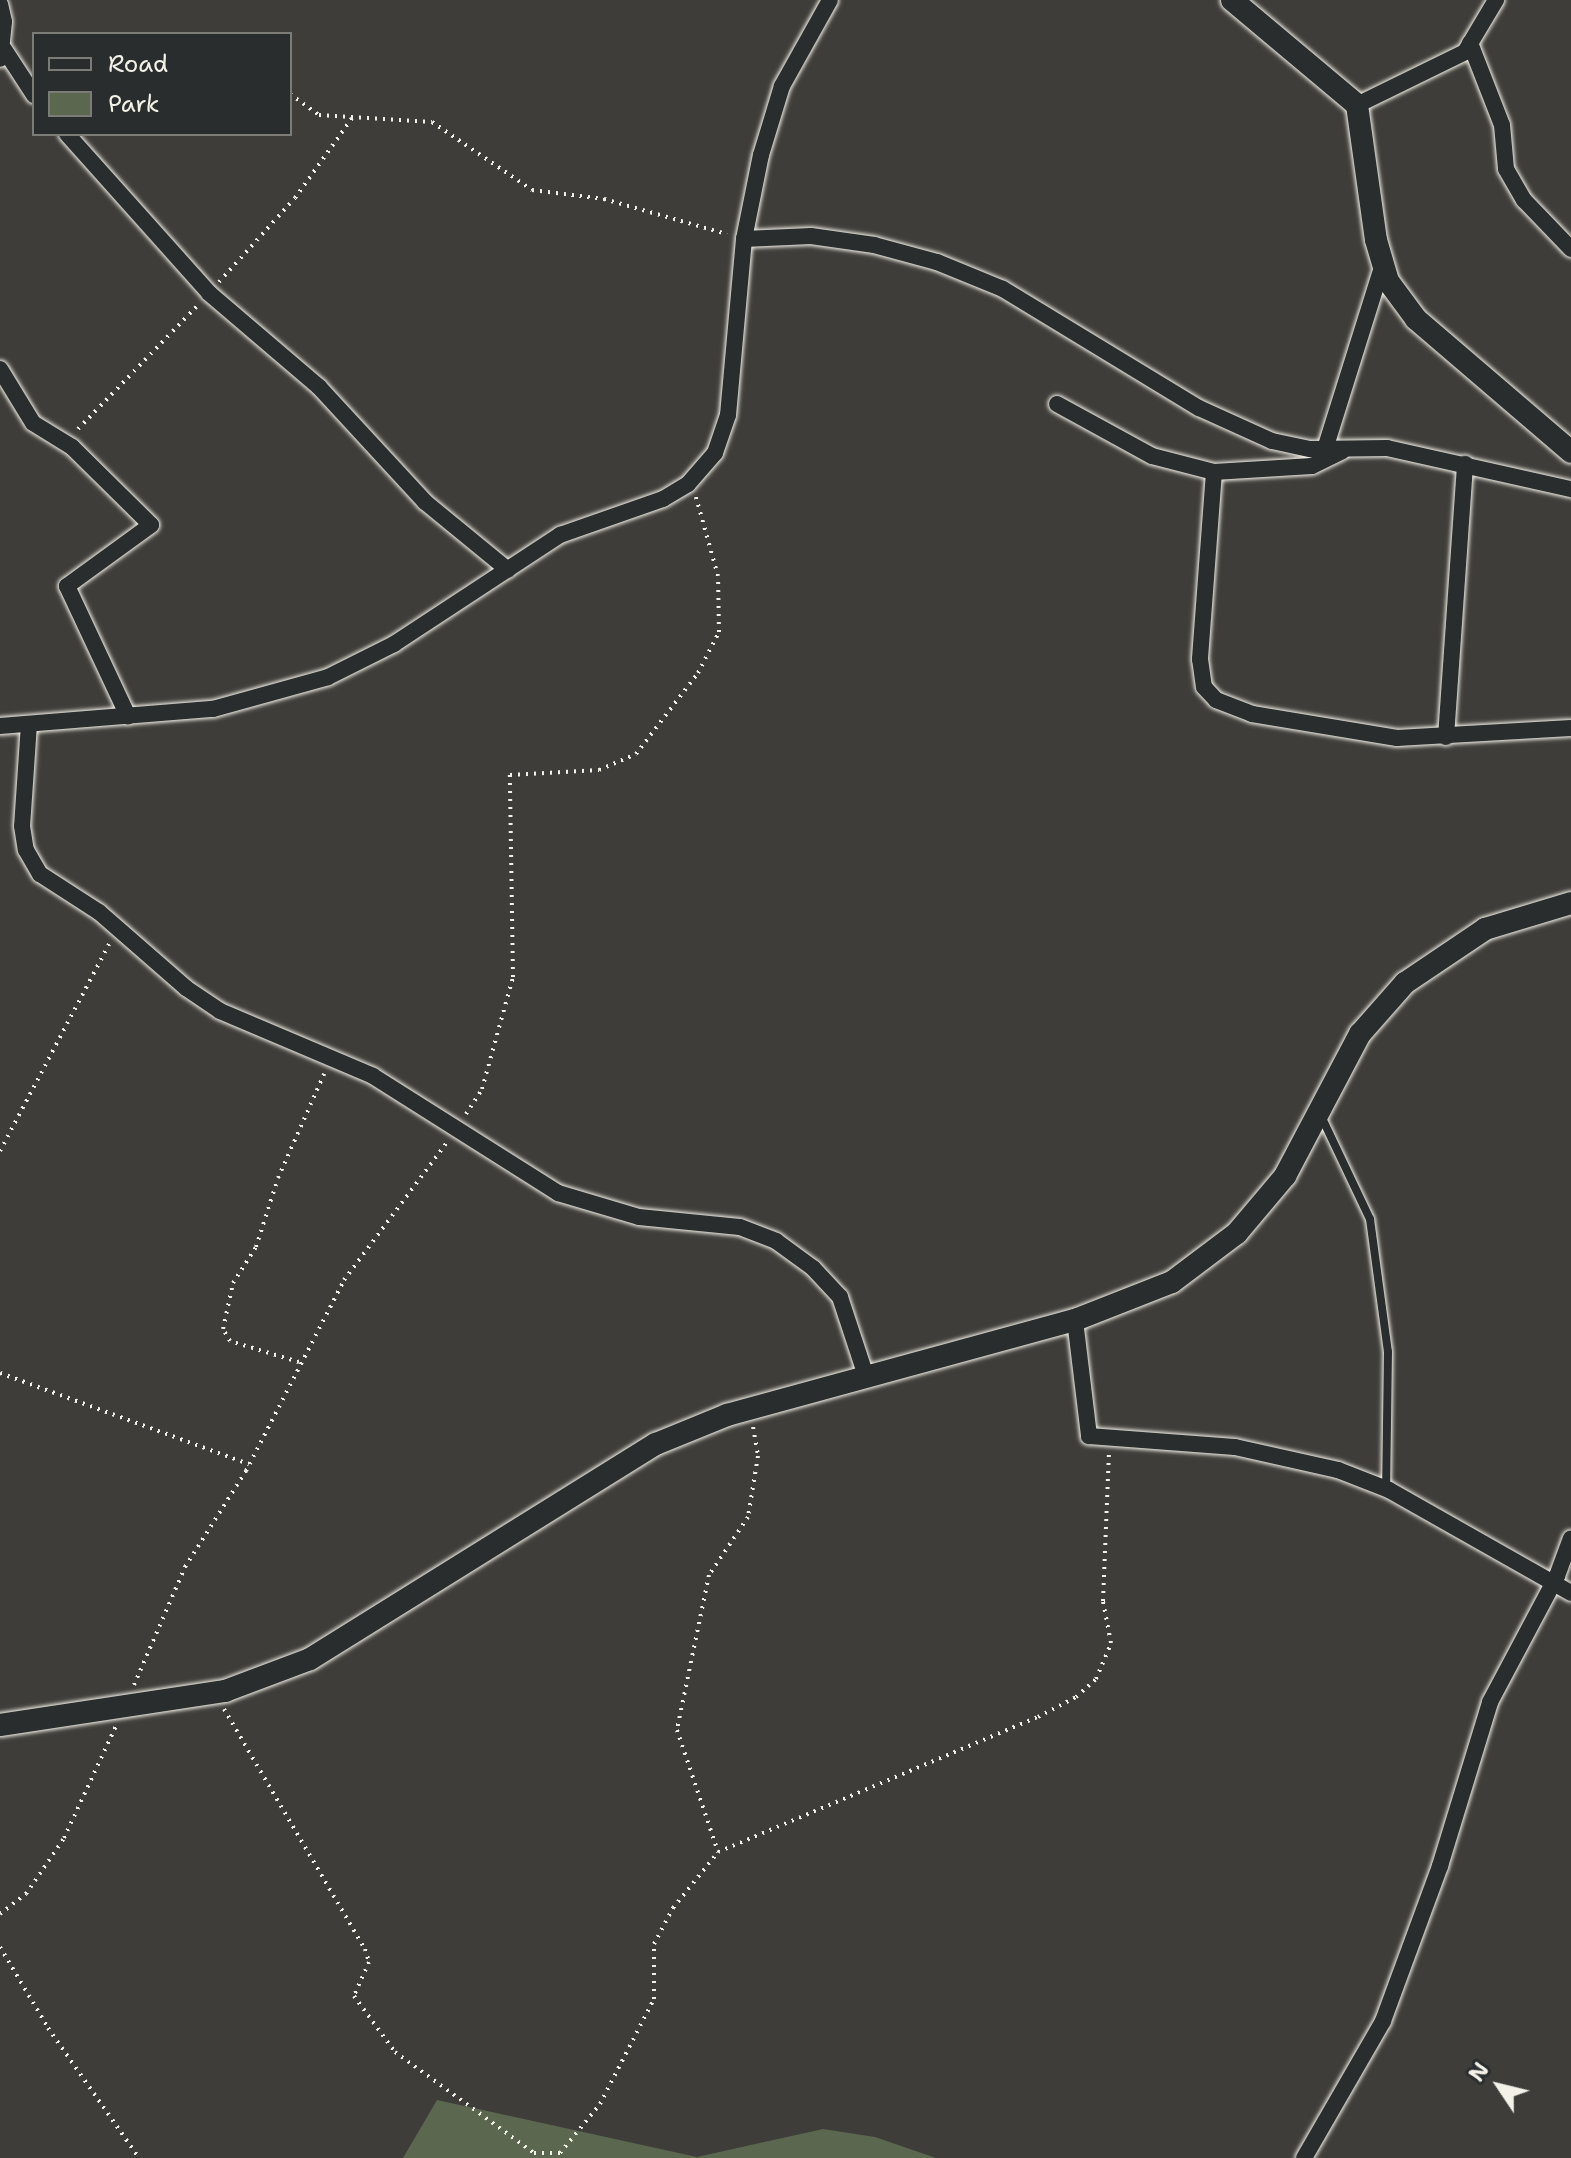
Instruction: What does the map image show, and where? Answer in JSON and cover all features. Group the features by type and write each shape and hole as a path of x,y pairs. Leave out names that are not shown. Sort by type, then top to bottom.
{"street":[{"path":"2,722 29,724 213,709 328,677 394,644 560,535 663,499 692,479 715,453 728,415 744,239 761,155 782,86 830,0"},
{"path":"1232,0 1357,105 1383,264 1388,281 1416,319 1571,452"},
{"path":"1357,105 1441,66 1470,43 1496,0"},
{"path":"0,4 2,44 32,92"},
{"path":"1470,43 1502,125 1506,169 1524,200 1571,249"},
{"path":"69,136 209,293 319,387 425,502 508,570"},
{"path":"744,239 811,236 874,245 937,262 1003,289 1199,408 1272,441 1325,449 1387,448 1571,489"},
{"path":"1325,449 1383,264"},
{"path":"0,369 33,423 72,447 151,525 67,586 128,716"},
{"path":"1057,404 1152,456 1214,472 1273,473 1312,466 1348,448"},
{"path":"1446,737 1465,464"},
{"path":"1214,472 1200,659 1210,693 1252,714 1397,738 1571,728"},
{"path":"29,724 22,826 26,850 40,874 99,912 115,931 220,1011 373,1076 455,1132 558,1193 594,1208 639,1217 713,1221 776,1241 813,1268 840,1297 866,1376"},
{"path":"0,1725 215,1693 310,1659 656,1444 750,1408 1075,1320 1172,1282 1237,1233 1285,1176 1360,1034 1405,983 1485,929 1571,903"},
{"path":"1075,1320 1089,1436 1235,1447 1338,1470 1386,1489 1571,1593"},
{"path":"1304,2158 1383,2021 1440,1866 1490,1702 1553,1585 1571,1538"}],"lane":[{"path":"1318,1111 1370,1219 1388,1352 1386,1489"}],"path":[{"path":"292,95 319,115 432,122 532,190 604,199 744,239"},
{"path":"0,1914 26,1894 64,1838 185,1567 249,1464 344,1280 455,1132 482,1089 513,977 510,775 599,770 636,754 698,673 719,632 718,576 692,479"},
{"path":"0,1151 115,931"},
{"path":"299,1362 230,1341 223,1329 233,1283 256,1247 278,1178 331,1058"},
{"path":"0,1373 249,1464"},
{"path":"718,1852 677,1730 709,1575 748,1517 758,1456 750,1408"},
{"path":"215,1693 365,1949 369,1962 354,1996 395,2052 534,2153 560,2153 600,2104 654,1999 654,1944 673,1908 718,1852 1038,1717 1076,1697 1096,1679 1111,1643 1103,1601 1110,1438"},
{"path":"0,1947 48,2028 139,2158"}],"green space":[{"path":"437,2100 697,2157 823,2129 875,2137 936,2158 403,2158"}]}
